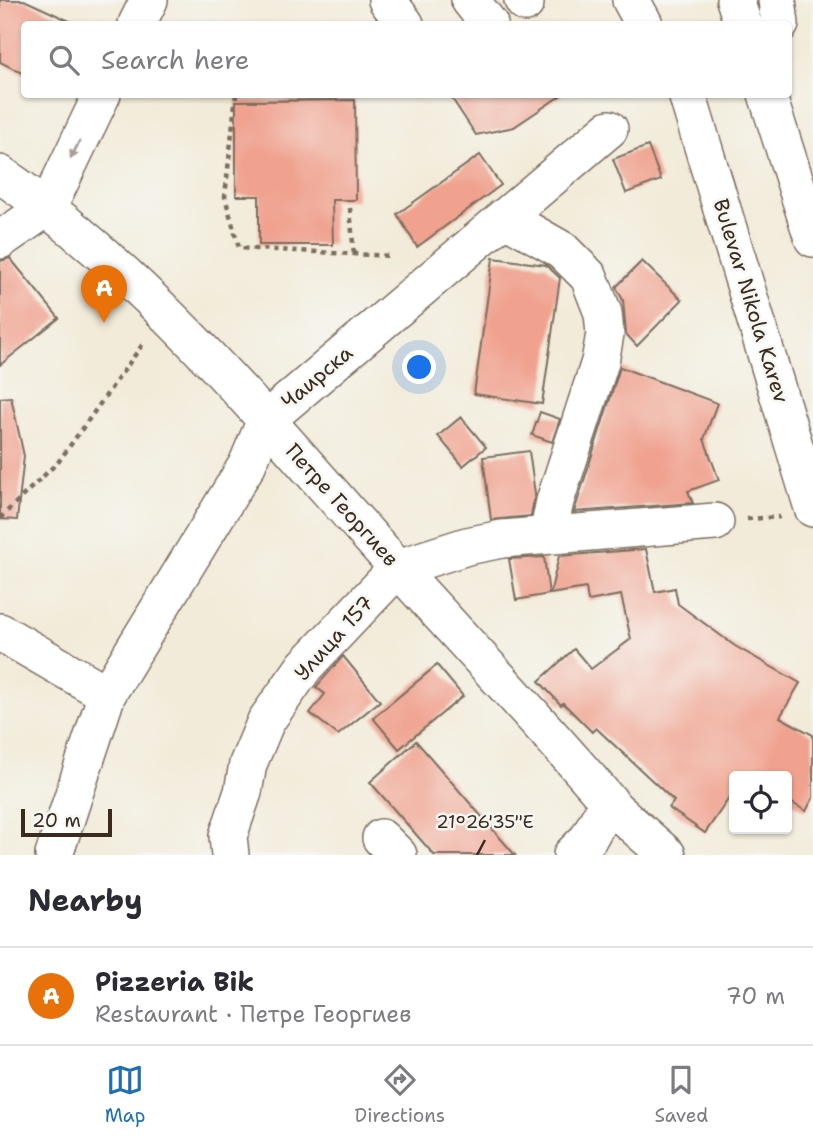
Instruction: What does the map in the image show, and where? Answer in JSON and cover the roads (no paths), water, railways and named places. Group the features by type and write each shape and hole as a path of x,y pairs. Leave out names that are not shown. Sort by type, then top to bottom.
{"street":[{"path":"387,0 403,21"},
{"path":"470,0 487,21"},
{"path":"631,0 642,21"},
{"path":"655,0 662,21"},
{"path":"735,0 742,21"},
{"path":"777,0 780,21"},
{"path":"0,240 48,206 100,98"},
{"path":"679,98 707,155"},
{"name":"Bulevar Nikola Karev","path":"688,98 707,155 801,512"},
{"path":"768,98 810,227"},
{"path":"791,98 810,227"},
{"name":"Чаирска","path":"54,855 107,694 247,465 266,420 609,129"},
{"name":"Петре Георгиев","path":"0,174 48,206 164,315 266,420 609,801 667,855"},
{"path":"504,217 562,250 589,277 603,313 605,334 600,362 555,500 548,535"},
{"name":"Улица 157","path":"230,855 229,836 243,792 248,764 266,721 305,666 398,568 467,546 548,535 715,522"},
{"path":"0,632 107,694"},
{"path":"572,855 588,839 609,801"}],"place":[{"name":"Pizzeria Bik","path":"104,323"}]}
